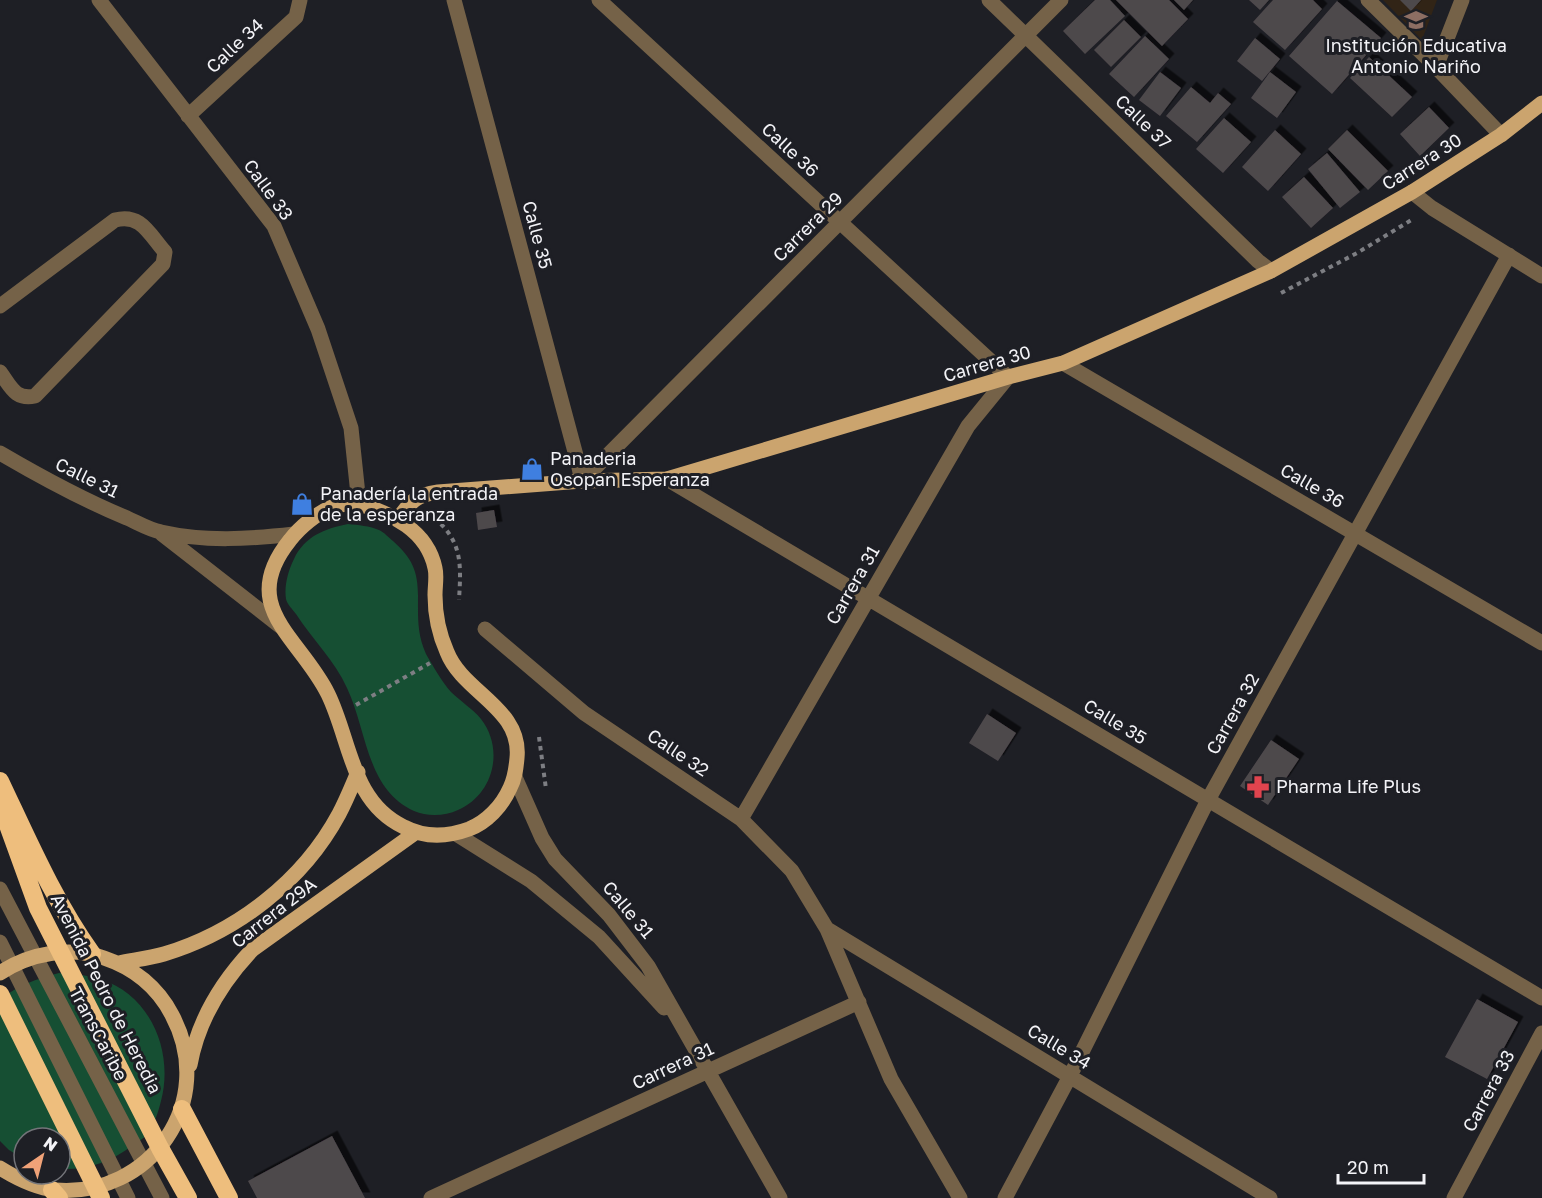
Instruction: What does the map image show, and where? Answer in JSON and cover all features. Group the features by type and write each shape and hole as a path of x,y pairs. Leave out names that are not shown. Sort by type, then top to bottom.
{"highway":[{"path":"0,781 57,900 92,954"},
{"name":"Avenida Pedro de Heredia","path":"0,803 38,908 160,1148 188,1198"},
{"path":"0,994 99,1193"},
{"path":"182,1109 229,1198"}],"main road":[{"name":"Carrera 30","path":"398,519 411,501 424,494 582,481 667,479 1008,377 1063,363 1271,271 1412,192 1501,135 1542,103"},
{"path":"359,504 398,519 417,534 429,551 436,569 437,621 447,654 470,684 493,703 512,726 518,751 515,777 506,797 494,813 477,826 456,834 432,836 415,833 389,820 371,803 362,786 322,682 280,626 268,599 268,585 272,570 281,551 294,534 316,516 334,506 359,504"},
{"name":"Carrera 29A","path":"119,963 165,954 208,938 248,915 284,886 314,852 339,814 358,772"},
{"name":"Carrera 29A","path":"187,1088 193,1051 206,1014 233,970 252,950 415,833"},
{"path":"6,969 35,956 61,952 92,954 119,963 145,980 165,1002 180,1029 187,1058 187,1088 182,1109 173,1130 144,1164 99,1193 75,1190 56,1194 36,1186"}],"street":[{"name":"Calle 33","path":"99,0 274,226 318,329 351,428 359,504"},
{"name":"Calle 34","path":"188,116 296,17 300,0"},
{"name":"Calle 35","path":"454,0 582,481"},
{"name":"Calle 36","path":"599,0 1008,377"},
{"name":"Calle 37","path":"989,0 1271,271"},
{"name":"Carrera 29","path":"582,481 1061,0"},
{"path":"1368,0 1501,135"},
{"path":"1436,67 1462,0"},
{"path":"1412,192 1432,208 1542,276"},
{"path":"0,306 115,220 127,217 137,220 165,252 163,264 35,396 25,398 15,393 0,372"},
{"name":"Carrera 32","path":"1005,1198 1070,1076 1208,800 1509,255"},
{"name":"Calle 36","path":"1063,363 1542,643"},
{"name":"Carrera 31","path":"741,819 968,426 1008,377"},
{"name":"Calle 31","path":"0,453 94,504 160,532 227,539 294,534"},
{"name":"Calle 35","path":"667,479 1542,998"},
{"name":"Calle 31","path":"160,532 280,626"},
{"name":"Calle 32","path":"485,629 584,713 741,819 792,871 827,929"},
{"name":"Calle 31","path":"515,777 542,838 555,859 609,915 648,966 780,1198"},
{"name":"Calle 31","path":"456,834 531,881 599,937 659,1002 708,1071"},
{"name":"TransCaribe","path":"0,889 162,1198"},
{"name":"Calle 34","path":"827,929 1270,1198"},
{"path":"827,929 891,1079 960,1198"},
{"path":"0,942 6,969 128,1198"},
{"name":"Carrera 31","path":"430,1198 859,1002"},
{"name":"Carrera 33","path":"1454,1198 1542,1033"}],"path":[{"path":"1276,295 1357,253 1432,208"},
{"path":"426,512 453,538 459,556 459,607"},
{"path":"337,716 447,654"},
{"path":"537,734 541,742 543,775 547,793"}],"shaded area":[{"name":"Institución Educativa Antonio Nariño","path":"1383,0 1437,0 1422,40"}],"green space":[{"path":"348,524 381,531 400,547 409,559 417,579 419,625 426,654 448,688 478,715 488,731 493,757 492,770 487,783 470,803 453,812 442,815 419,813 398,801 386,788 370,757 354,704 342,678 287,601 288,574 298,551 310,539 323,531"},
{"path":"59,973 85,976 100,979 118,987 133,998 145,1012 155,1028 161,1045 164,1082 156,1119 147,1135 107,1161 72,1169 72,1126 12,1126 12,1152 0,1141 0,1000 14,990"}],"building":[{"path":"1095,0 1110,0 1125,16 1085,54 1063,31"},
{"path":"1116,0 1169,0 1188,19 1162,46"},
{"path":"1174,0 1193,0 1184,10"},
{"path":"1249,0 1269,0 1260,10"},
{"path":"1273,0 1313,0 1322,9 1285,50 1253,22"},
{"path":"1400,0 1421,0 1411,11"},
{"path":"1337,1 1381,38 1332,94 1289,56"},
{"path":"1124,20 1141,37 1111,67 1094,50"},
{"path":"1145,36 1169,59 1134,97 1109,74"},
{"path":"1255,38 1280,59 1262,81 1237,61"},
{"path":"1369,57 1412,97 1392,117 1350,78"},
{"path":"1160,72 1181,88 1160,116 1139,100"},
{"path":"1270,72 1296,92 1277,118 1251,98"},
{"path":"1191,87 1210,103 1218,93 1231,104 1197,142 1166,116"},
{"path":"1429,107 1449,128 1420,156 1400,134"},
{"path":"1224,118 1251,142 1223,173 1196,149"},
{"path":"1275,130 1301,154 1268,191 1242,167"},
{"path":"1347,130 1388,171 1368,190 1328,149"},
{"path":"1327,153 1360,192 1340,208 1308,169"},
{"path":"1304,177 1333,208 1311,228 1282,197"},
{"path":"494,510 497,527 478,530 476,513"},
{"path":"987,714 1016,733 998,761 969,743"},
{"path":"1271,740 1299,759 1268,805 1240,786"},
{"path":"1477,999 1518,1022 1487,1079 1445,1057"},
{"path":"332,1136 365,1198 257,1198 248,1181"}],"place":[{"name":"Institución Educativa Antonio Nariño","path":"1416,20"},
{"name":"Panaderia Osopan Esperanza","path":"532,469"},
{"name":"Panadería la entrada de la esperanza","path":"302,504"},
{"name":"Pharma Life Plus","path":"1258,787"}]}
